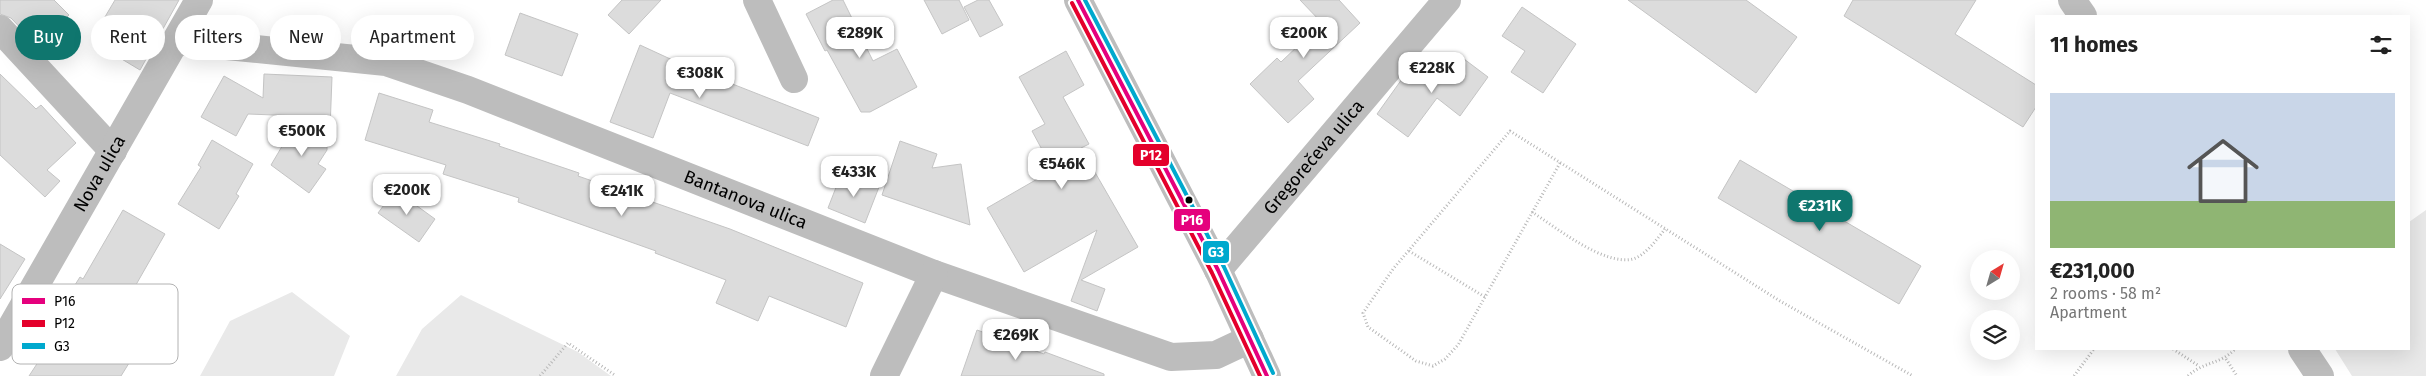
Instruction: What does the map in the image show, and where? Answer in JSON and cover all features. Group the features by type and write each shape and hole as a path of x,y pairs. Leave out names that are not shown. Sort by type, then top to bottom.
{"street":[{"name":"Nova ulica","path":"191,15 199,0"},
{"path":"757,0 794,79"},
{"path":"1078,0 1218,270 1267,376"},
{"name":"Gregorečeva ulica","path":"1218,270 1447,0"},
{"path":"2072,0 2082,15"},
{"path":"0,29 113,151"},
{"name":"Nova ulica","path":"36,284 175,43"},
{"name":"Bantanova ulica","path":"260,49 386,62 477,94 934,274 1171,357 1216,355 1250,339"},
{"path":"884,376 934,274"},
{"name":"Nova ulica","path":"0,347 12,326"},
{"path":"2303,350 2320,376"}],"path":[{"path":"1560,163 1458,345 1445,359 1433,366 1416,361 1368,327 1363,313 1409,251 1510,131 1780,302 1913,376"},
{"path":"1532,212 1595,252 1620,260 1635,258 1649,247 1665,229"},
{"path":"1409,251 1485,297"},
{"path":"540,376 568,343 616,376"},
{"path":"2074,376 2093,350"},
{"path":"2175,350 2199,366"},
{"path":"2188,376 2199,366 2226,359 2234,350"},
{"path":"2226,359 2237,376"}],"shaded area":[{"path":"2426,210 2426,376 2352,376 2336,350 2410,350 2410,221"},
{"path":"292,292 350,336 334,376 200,376 230,321"},
{"path":"461,295 578,352 611,376 396,376 422,329"}],"building":[{"path":"0,0 54,0 69,15 15,15 15,22 11,18 0,14"},
{"path":"115,0 179,0 165,25 165,15 106,15"},
{"path":"622,0 661,0 629,34 608,15"},
{"path":"833,0 843,0 873,61 897,49 917,87 870,112 861,112 827,50 825,51 806,14"},
{"path":"924,0 959,0 969,20 942,34"},
{"path":"978,0 989,0 1003,25 980,37 964,7"},
{"path":"1300,0 1339,0 1360,23 1298,81 1314,99 1288,123 1250,84 1277,58 1281,62 1322,23"},
{"path":"1628,0 1746,0 1797,37 1756,93"},
{"path":"1853,0 1976,0 1955,34 2035,84 2035,109 2023,127 1844,16"},
{"path":"1522,7 1576,44 1543,93 1511,72 1525,51 1502,36"},
{"path":"520,13 578,34 562,76 505,55"},
{"path":"640,45 679,63 819,118 808,146 670,93 653,138 610,122"},
{"path":"1066,51 1084,85 1063,97 1089,144 1081,148 1138,247 1081,280 1105,289 1097,311 1071,301 1097,230 1024,272 987,208 1053,170 1032,131 1045,124 1019,77"},
{"path":"1456,53 1488,77 1460,116 1437,98 1408,137 1377,114 1412,65 1435,82"},
{"path":"123,60 146,60 140,70"},
{"path":"0,74 36,109 41,105 76,143 47,170 60,181 45,197 0,155"},
{"path":"264,74 332,77 330,129 298,119 300,116 248,114 236,136 201,117 224,76 263,98"},
{"path":"379,93 433,110 429,122 500,144 499,146 579,173 578,176 730,229 863,283 846,327 769,296 758,321 716,303 726,280 655,253 656,251 518,202 519,198 443,174 446,165 365,140"},
{"path":"297,121 327,142 327,150 318,164 326,169 309,193 271,165"},
{"path":"212,140 253,164 236,194 239,196 219,229 178,204 201,167 198,165"},
{"path":"900,141 937,154 932,168 961,164 970,225 882,195"},
{"path":"1740,160 1921,266 1899,304 1718,198"},
{"path":"842,172 879,187 865,223 828,208"},
{"path":"395,190 435,219 419,242 378,213"},
{"path":"123,210 165,234 136,284 76,284 80,277 83,279"},
{"path":"0,244 25,259 0,299"},
{"path":"977,330 1044,354 1045,352 1104,374 1104,376 961,376"},
{"path":"37,364 128,364 121,376 29,376"}],"transit line":[{"name":"P16","path":"1078,0 1218,270 1267,376"},
{"name":"G3","path":"1085,0 1224,267 1273,373"},
{"name":"P12","path":"1072,3 1212,273 1260,376"}]}
